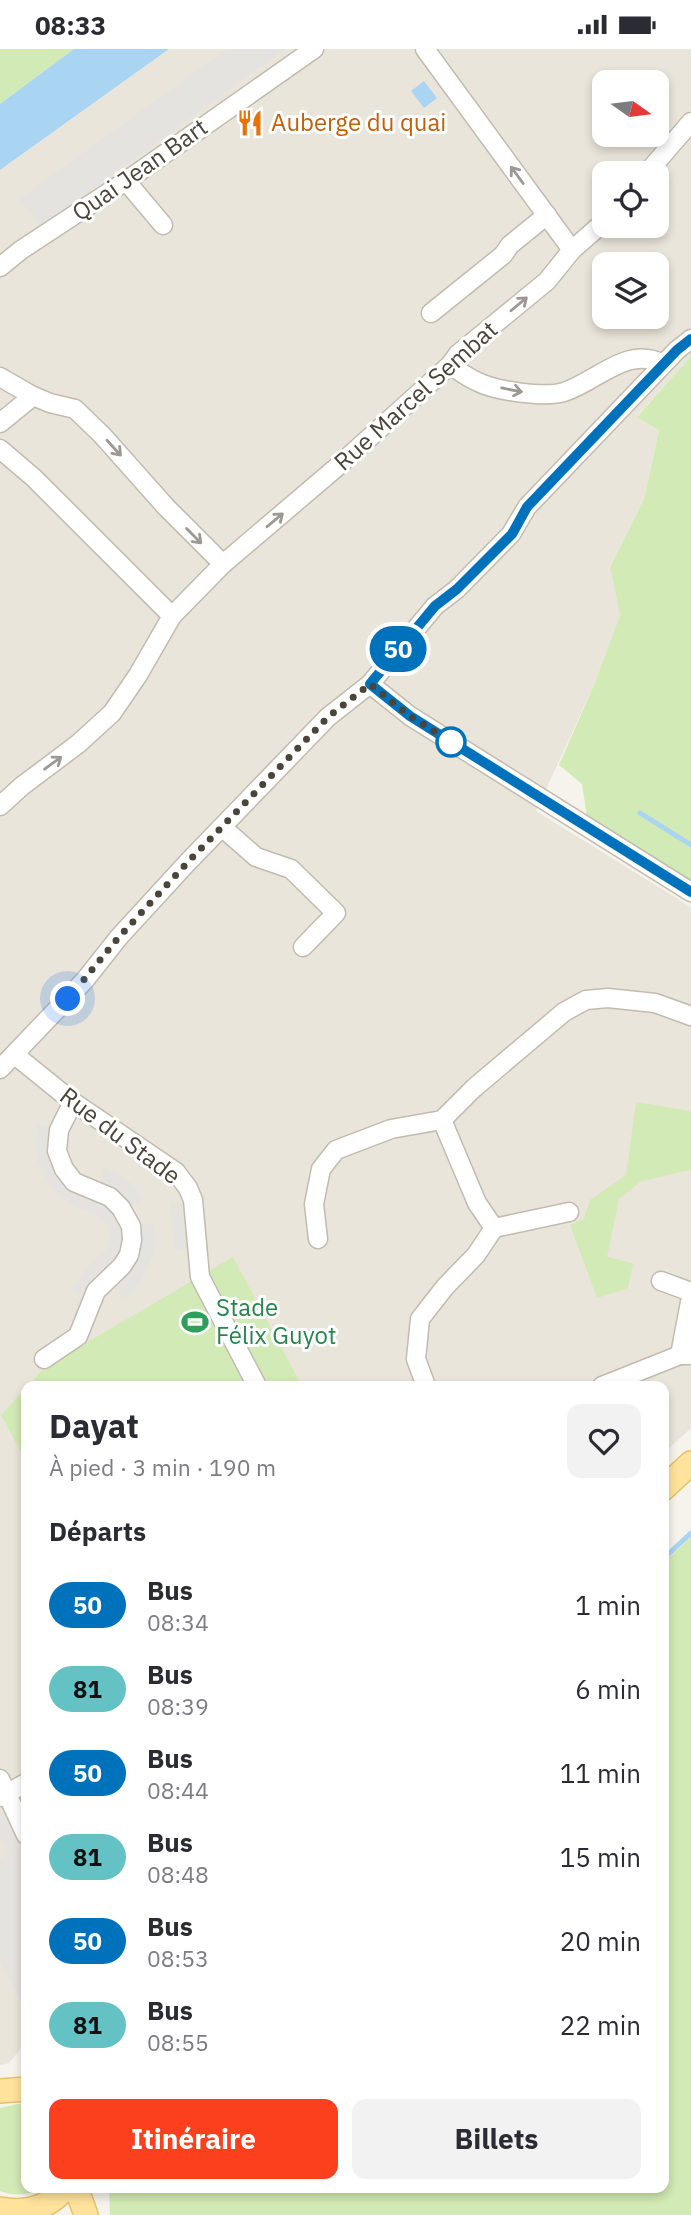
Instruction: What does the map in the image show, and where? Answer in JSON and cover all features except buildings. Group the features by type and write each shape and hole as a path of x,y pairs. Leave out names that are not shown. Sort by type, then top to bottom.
{"main road":[{"path":"669,1483 691,1463"},
{"path":"13,2212 50,2203 60,2193"},
{"path":"78,2193 86,2215"}],"street":[{"name":"Quai Jean Bart","path":"0,267 314,49"},
{"path":"425,49 572,250"},
{"path":"657,161 691,122"},
{"path":"126,181 163,225"},
{"path":"431,313 503,255 510,245 547,215"},
{"name":"Rue Marcel Sembat","path":"0,806 78,744 112,713 138,675 172,616 223,564 337,467 450,365 458,354 547,281 572,250 592,232"},
{"path":"0,1069 85,980 119,937 170,881 328,717 370,684 435,606 457,589 512,534 527,507 663,364 691,339"},
{"path":"450,365 479,383 546,395 565,391 634,357 653,359 663,364"},
{"path":"0,377 33,396 75,409 223,564"},
{"path":"0,423 33,396"},
{"path":"0,450 34,478 172,616"},
{"path":"370,684 421,723 691,892"},
{"path":"223,828 256,857 291,869 336,913 303,947"},
{"path":"318,1239 314,1204 321,1169 336,1150 391,1129 442,1120 474,1088 564,1012 586,1000 608,998 655,1003 691,1016"},
{"name":"Rue du Stade","path":"15,1055 73,1102 183,1179 193,1200 200,1277 254,1381"},
{"path":"44,1359 78,1336 96,1291 122,1266 129,1255 132,1240 131,1226 121,1208 110,1197 74,1182 64,1168 57,1151 59,1130 73,1102"},
{"path":"442,1120 477,1203 494,1228"},
{"path":"424,1381 416,1359 420,1319 445,1287 476,1255 494,1228 569,1212"},
{"path":"661,1281 691,1292"},
{"path":"615,1381 685,1355 691,1297"},
{"path":"21,1784 3,1789 21,1826"}],"shaded area":[{"path":"169,49 691,49 691,356 637,416 659,429 644,499 610,567 620,615 594,685 536,811 691,907 691,1428 669,1448 669,1381 21,1381 21,2048 9,2063 0,2065 0,170"},
{"path":"227,49 285,49 41,227 19,199"},
{"path":"38,1124 69,1133 69,1156 81,1174 100,1183 104,1168 133,1185 143,1198 132,1206 139,1225 154,1222 154,1253 140,1282 125,1299 113,1287 99,1303 71,1291 86,1269 106,1250 110,1238 108,1226 101,1217 75,1207 62,1198 49,1184 37,1158"},
{"path":"184,1202 189,1250 175,1251 170,1203"},
{"path":"20,1802 21,1804 21,2001 0,1962 0,1859 9,1854 0,1837 0,1813"}],"green space":[{"path":"0,49 74,49 0,104"},
{"path":"691,356 691,880 587,816 582,784 559,765 594,685 620,615 610,567 644,499 659,430 637,417"},
{"path":"636,1102 691,1111 691,1170 641,1181 619,1199 607,1257 633,1263 628,1288 597,1298 570,1225 584,1219 590,1200 626,1175"},
{"name":"Stade Félix Guyot","path":"233,1257 299,1381 32,1381 45,1367"},
{"path":"21,1393 21,1452 1,1415"},
{"path":"691,1537 691,2215 110,2215 109,2193 669,2193 669,1557"},
{"path":"21,2104 21,2193 28,2193 12,2194 0,2191 0,2108"}],"water":[{"path":"74,49 169,49 0,170 0,104"},
{"path":"424,81 437,98 424,108 411,91"}],"waterway":[{"path":"640,813 691,845"},
{"path":"669,1553 691,1533"}],"bus line":[{"name":"50","path":"691,339 677,350 527,507 512,534 450,596 435,606 370,684 410,716 691,892"}],"place":[{"name":"Auberge du quai","path":"250,123"},
{"name":"Stade Félix Guyot","path":"195,1322"}],"route":[{"path":"68,999 119,937 187,863 328,717 370,684 410,716 455,744 451,742"}]}
